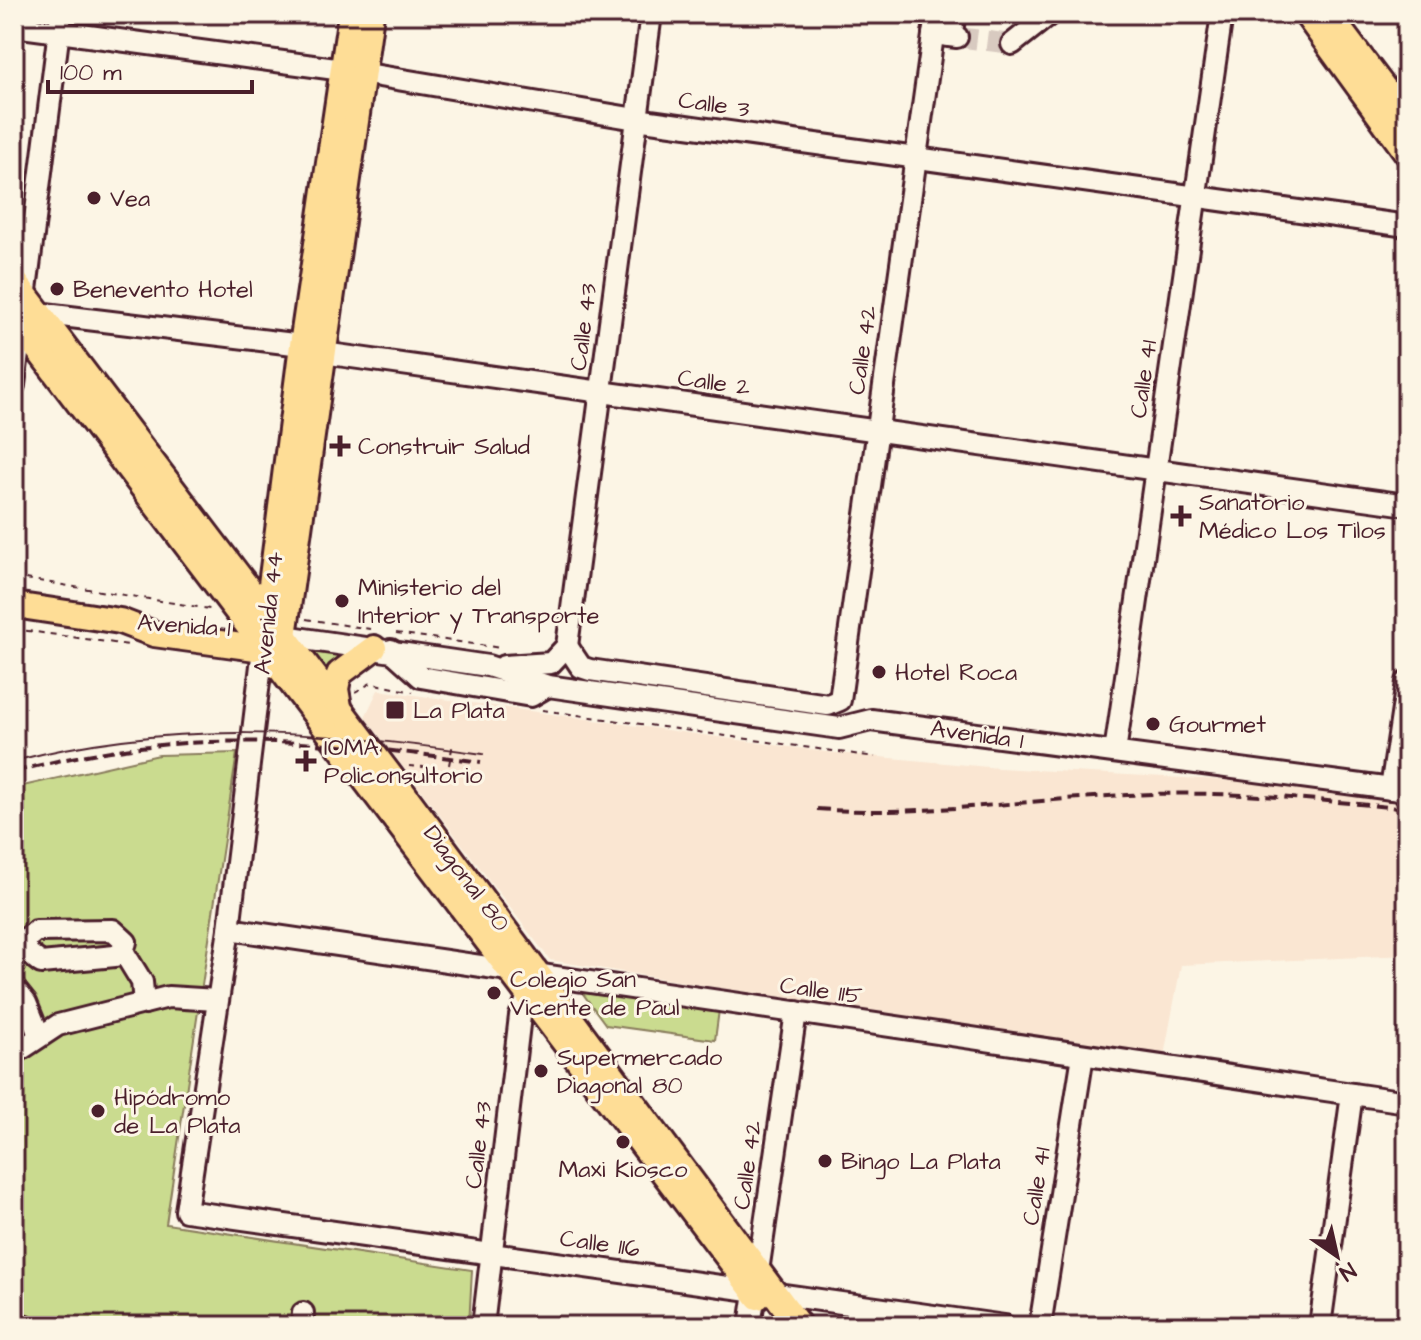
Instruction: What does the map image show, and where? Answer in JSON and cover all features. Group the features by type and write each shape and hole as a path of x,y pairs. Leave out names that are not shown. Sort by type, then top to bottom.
{"main road":[{"name":"Avenida 44","path":"266,633 312,349 352,72 351,14"},
{"name":"Avenida 44","path":"352,72 371,14"},
{"path":"1306,14 1407,153"},
{"path":"1328,14 1407,119"},
{"name":"Diagonal 80","path":"22,308 266,633 527,997 799,1326"},
{"name":"Avenida 1","path":"14,605 120,621 154,634 266,633"},
{"name":"Diagonal 80","path":"266,633 339,707 539,975 763,1286 780,1326"},
{"path":"339,707 339,674 382,649"}],"street":[{"name":"Calle 43","path":"567,646 651,14"},
{"name":"Calle 42","path":"843,693 876,431 916,158 945,30 955,14"},
{"path":"1012,44 1050,14"},
{"name":"Calle 41","path":"1115,752 1222,14"},
{"name":"Calle 3","path":"14,26 60,24 636,119 1407,226"},
{"path":"14,385 60,24"},
{"name":"Calle 2","path":"22,308 1407,505"},
{"name":"Avenida 1","path":"266,633 488,666 548,686 839,728 871,720 1399,790"},
{"name":"Avenida 44","path":"186,1211 229,929 266,633"},
{"path":"488,666 549,664 560,657 567,646 581,667 590,670 828,705 838,702 843,693 856,712 871,720"},
{"name":"Avenida 1","path":"382,649 421,677 531,696 548,686"},
{"path":"1399,790 1407,682"},
{"name":"Calle 115","path":"229,929 1407,1102"},
{"path":"123,951 142,982 144,1003"},
{"name":"Calle 43","path":"483,1326 520,1016 539,975"},
{"path":"14,988 26,1003 39,1035"},
{"path":"14,1054 58,1025 168,997 217,1000"},
{"name":"Calle 42","path":"750,1326 763,1286 796,1012"},
{"name":"Calle 41","path":"1040,1326 1083,1055"},
{"path":"1320,1326 1352,1094"},
{"name":"Calle 116","path":"186,1211 491,1254 763,1286 1005,1326"},
{"path":"14,1322 25,1326"}],"path":[{"path":"449,765 453,743"},
{"path":"409,766 424,767"}],"shaded area":[{"path":"378,690 826,752 999,768 1368,788 1407,793 1407,955 1181,965 1163,1061 550,960 365,717"}],"green space":[{"path":"315,651 353,657 328,680 312,654"},
{"name":"Hipódromo de La Plata","path":"237,753 166,1224 472,1270 469,1326 14,1326 14,788 159,755"},
{"path":"581,991 719,1010 715,1040 606,1025"}],"tunnel":[{"path":"957,37 1012,44"}],"tram line":[{"path":"14,761 131,739 248,733 365,739 483,754"}],"railway":[{"path":"14,772 74,757 190,743 304,743 481,762"},
{"path":"817,809 894,811 1127,795 1197,794 1302,799 1407,809"}],"place":[{"name":"Vea","path":"94,198"},
{"name":"Benevento Hotel","path":"57,289"},
{"name":"Construir Salud","path":"340,446"},
{"name":"Sanatorio Médico Los Tilos","path":"1181,516"},
{"name":"Ministerio del Interior y Transporte","path":"342,601"},
{"name":"Hotel Roca","path":"879,672"},
{"name":"La Plata","path":"395,710"},
{"name":"Gourmet","path":"1153,724"},
{"name":"IOMA Policonsultorio","path":"306,761"},
{"name":"Colegio San Vicente de Paul","path":"494,993"},
{"name":"Supermercado Diagonal 80","path":"541,1071"},
{"name":"Hipódromo de La Plata","path":"98,1111"},
{"name":"Maxi Kiosco","path":"623,1142"},
{"name":"Bingo La Plata","path":"825,1161"}]}
